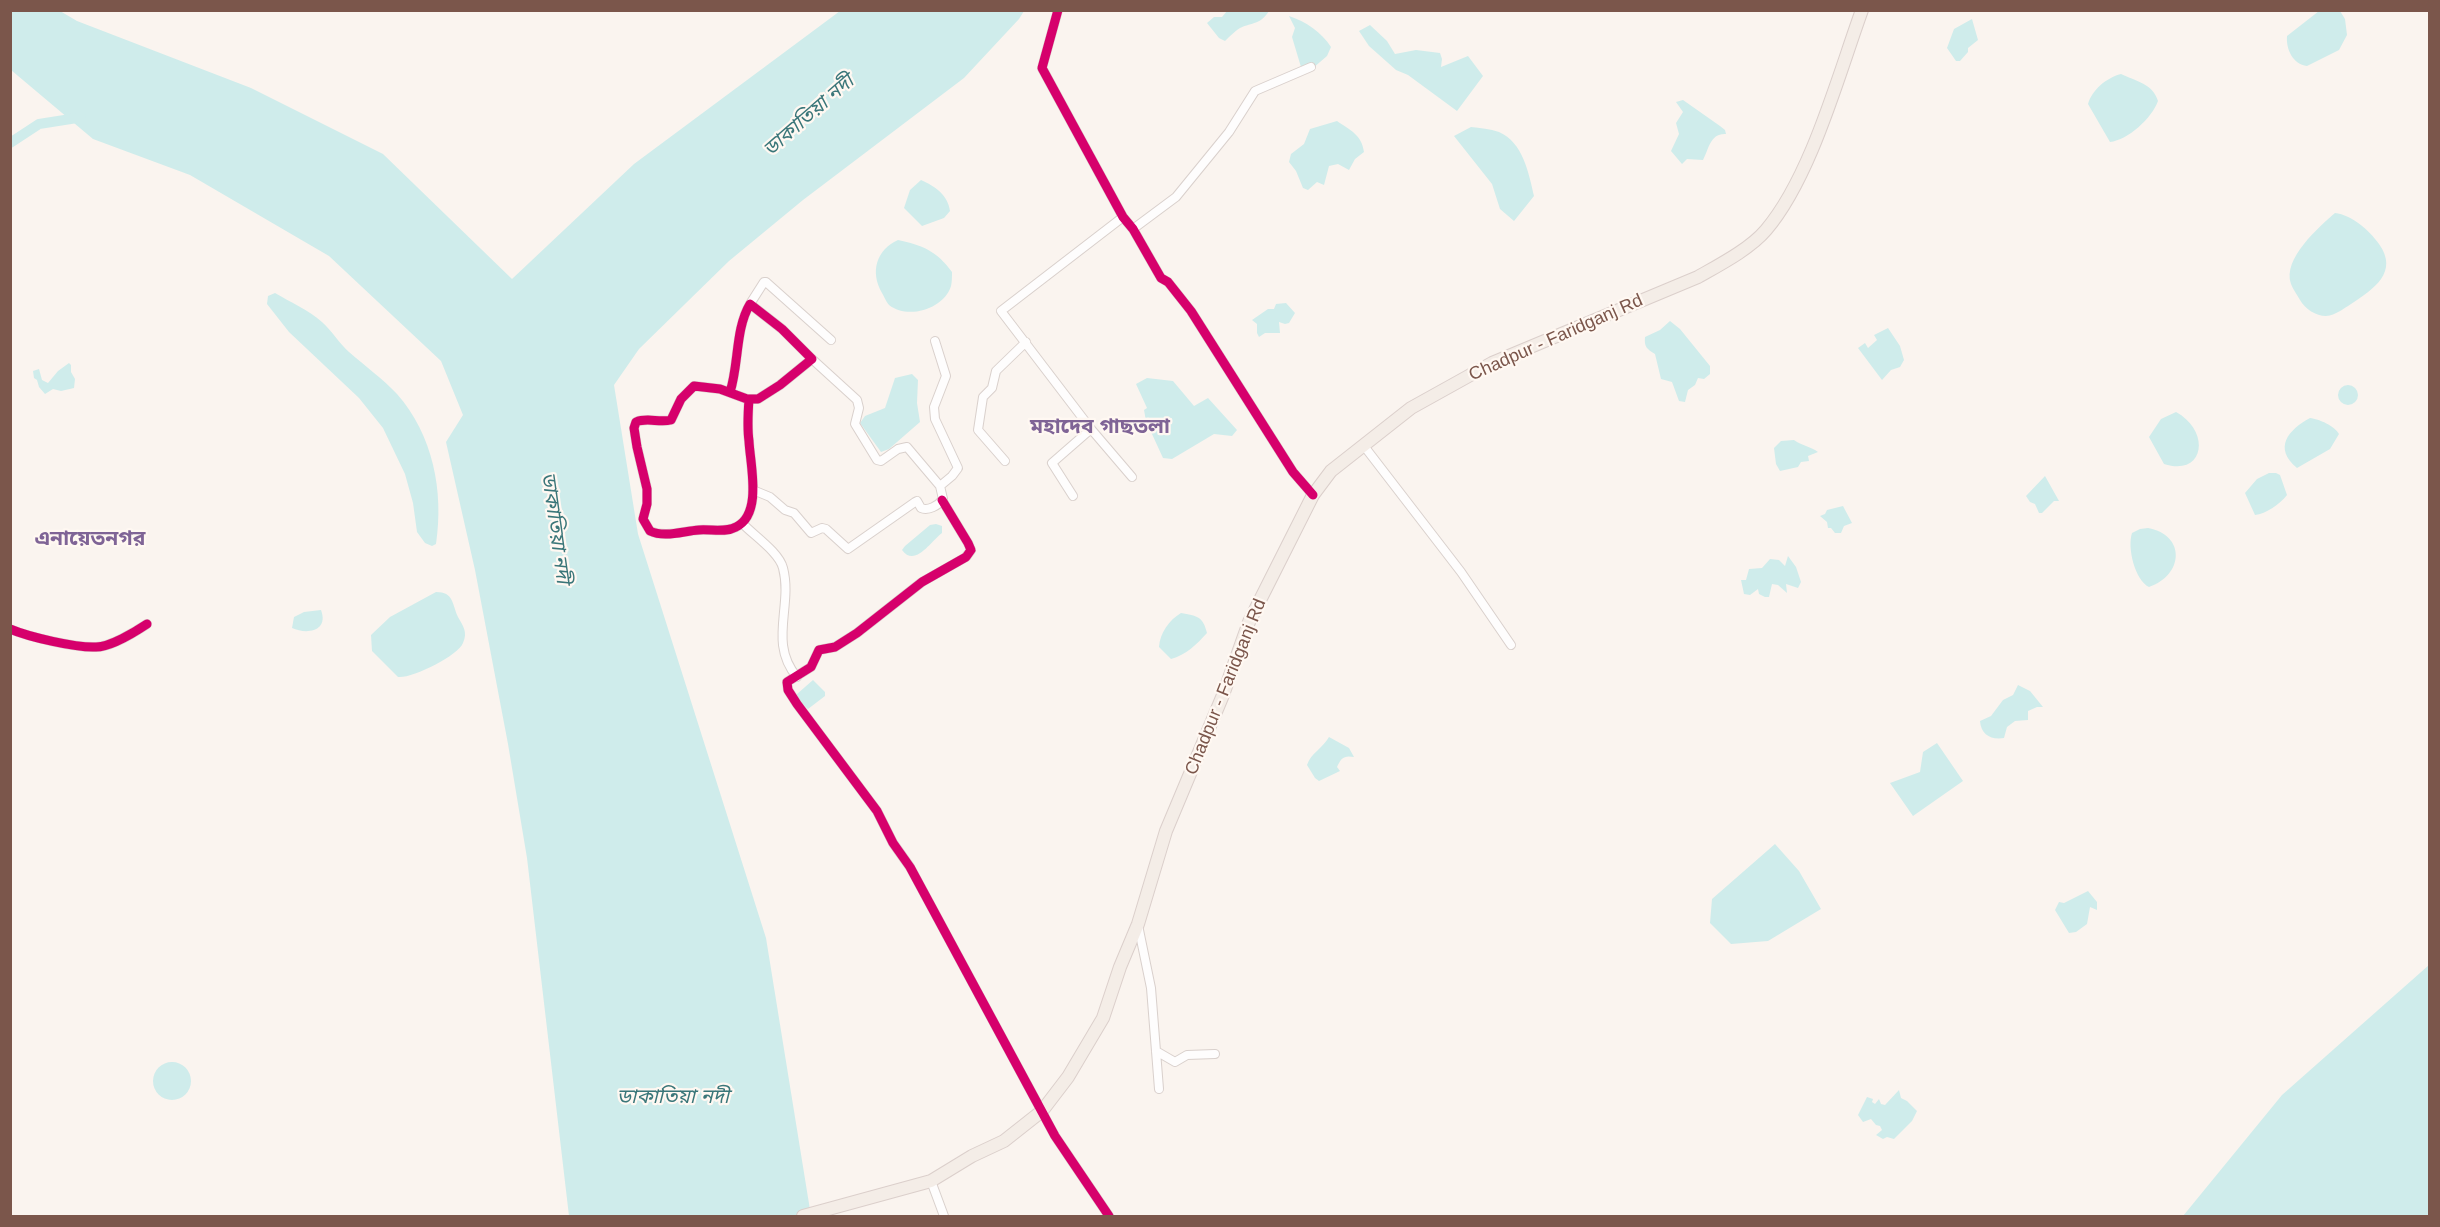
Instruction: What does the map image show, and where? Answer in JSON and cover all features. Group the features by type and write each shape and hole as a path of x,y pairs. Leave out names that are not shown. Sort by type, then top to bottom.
{"main road":[{"name":"Chadpur - Faridganj Rd","path":"803,1216 931,1181 972,1156 1004,1141 1042,1111 1068,1077 1103,1018 1120,967 1138,924 1166,831 1223,695 1249,622 1313,495 1331,471 1411,408 1492,363 1698,277 1728,260 1765,231 1785,201 1809,155 1862,10"}],"street":[{"path":"1058,10 1042,68 1122,217 1133,229 1161,278 1168,282 1191,311 1293,472 1313,495"},
{"path":"1133,229 1176,197 1229,132 1255,91 1311,67"},
{"path":"1122,217 1001,311 1091,429 1132,477"},
{"path":"730,392 741,333 750,304 764,282 831,340"},
{"path":"750,304 782,329 857,400 859,408 855,424 877,460 881,461 898,449 907,447 940,486 942,501 971,550 966,557 922,582 857,633 835,647 819,650 811,667 787,682 788,690 877,811 893,843 910,867 1055,1136 1108,1216"},
{"path":"936,341 946,376 933,407 935,419 958,468 940,486"},
{"path":"1005,461 978,430 982,401 992,388 996,370 1026,342"},
{"path":"749,399 748,440 753,490 751,505 742,523 727,530 700,530 664,535 650,531 643,519 647,504 647,489 634,428 636,422 671,420 681,399 694,386 758,399 812,359"},
{"path":"1073,496 1052,464 1091,429"},
{"path":"1364,446 1461,572 1511,645"},
{"path":"753,490 770,497 785,510 794,513 811,532 826,529 844,548 848,549 915,502 917,501 925,510 942,501"},
{"path":"742,523 774,554 783,567 784,619 781,640 788,663 797,677"},
{"path":"10,629 27,637 98,647 134,633 147,624"},
{"path":"1138,924 1151,988 1159,1089"},
{"path":"1156,1051 1175,1062 1187,1055 1215,1054"},
{"path":"931,1181 944,1216"}],"water":[{"name":"ডাকাতিয়া নদী","path":"10,11 60,11 77,21 251,88 383,154 512,279 634,164 840,11 1024,11 964,78 803,200 729,261 639,349 614,385 638,534 766,938 811,1216 569,1216 527,858 475,570 446,442 463,415 441,361 329,256 190,175 93,139 11,70"},
{"path":"1227,11 1269,11 1259,21 1240,28 1225,41 1219,38 1207,23 1214,17 1222,17"},
{"path":"2319,11 2340,11 2345,19 2347,35 2339,50 2307,66 2302,65 2291,56 2287,36"},
{"path":"1289,16 1313,28 1331,47 1327,56 1313,68 1301,67 1292,37 1295,28"},
{"path":"1972,19 1978,40 1968,48 1968,52 1960,61 1956,61 1947,48 1954,29"},
{"path":"1370,25 1387,41 1395,54 1416,50 1440,53 1441,67 1468,56 1483,76 1457,111 1408,75 1396,70 1369,46 1359,31"},
{"path":"2121,74 2148,87 2156,95 2158,101 2155,108 2132,133 2110,142 2088,104 2100,85"},
{"path":"1683,100 1720,126 1726,134 1713,139 1703,160 1687,159 1682,164 1671,151 1679,134 1676,123 1683,112 1676,102"},
{"path":"1337,121 1358,137 1364,152 1355,159 1349,170 1338,164 1329,166 1324,185 1317,182 1308,190 1303,188 1296,171 1289,162 1291,154 1304,144 1310,129"},
{"path":"1471,127 1499,132 1514,143 1524,160 1534,196 1514,221 1500,209 1492,184 1454,136"},
{"path":"921,180 940,192 947,200 950,211 944,218 922,226 904,208 910,190"},
{"path":"2335,213 2360,224 2379,244 2386,263 2385,271 2381,279 2368,292 2336,313 2322,316 2311,311 2302,303 2291,284 2290,274 2292,264 2304,244"},
{"path":"898,240 914,244 935,254 952,272 951,286 947,294 933,306 915,312 906,312 889,305 886,301 876,277 877,262 885,250"},
{"path":"275,293 322,322 349,352 392,388 409,410 419,427 433,464 438,504 436,544 432,546 425,543 417,532 413,503 405,474 383,428 359,398 289,332 267,304 268,296"},
{"path":"1286,303 1295,313 1289,323 1279,322 1280,333 1265,333 1259,337 1257,324 1252,320 1268,309 1274,309 1276,304"},
{"path":"1670,321 1680,329 1710,366 1710,374 1704,379 1698,378 1695,385 1688,390 1685,402 1679,401 1672,382 1661,379 1655,354 1648,349 1645,343 1645,337 1660,330"},
{"path":"1888,328 1900,346 1904,360 1900,367 1891,370 1882,380 1858,348 1865,343 1868,348 1877,340 1874,335"},
{"path":"69,363 75,379 74,388 61,391 53,389 45,394 34,378 33,371 39,369 42,380 48,383"},
{"path":"912,374 918,380 917,403 920,422 889,449 881,452 860,423 865,416 885,408 895,378"},
{"path":"1147,378 1173,381 1194,406 1208,398 1237,430 1232,436 1214,434 1172,459 1163,458 1146,421 1144,410 1147,408 1136,384"},
{"path":"2348,385 2355,388 2358,395 2355,402 2348,405 2341,402 2338,395 2341,388"},
{"path":"2176,412 2195,430 2198,440 2195,458 2188,464 2178,466 2164,464 2149,437 2161,419"},
{"path":"2310,418 2326,423 2339,434 2330,449 2297,468 2286,453 2286,440 2295,428"},
{"path":"1794,440 1818,452 1808,456 1809,461 1801,462 1798,467 1780,471 1776,464 1774,448 1781,441"},
{"path":"2269,473 2280,475 2287,495 2273,508 2255,515 2245,493 2257,479"},
{"path":"2045,476 2059,501 2054,501 2042,513 2039,513 2035,504 2030,502 2026,496"},
{"path":"1843,506 1852,523 1844,526 1841,533 1835,533 1828,528 1827,522 1820,516 1827,510"},
{"path":"930,525 942,526 942,533 923,551 912,556 902,550"},
{"path":"2148,528 2169,538 2176,556 2169,574 2149,587 2136,571 2131,555 2132,533"},
{"path":"1788,556 1796,567 1801,582 1798,588 1786,584 1787,593 1778,585 1772,584 1769,597 1759,594 1758,589 1750,595 1744,594 1741,580 1746,580 1749,569 1762,568 1770,559 1779,560 1785,566"},
{"path":"436,592 446,594 452,600 464,629 463,643 453,654 434,666 398,677 372,651 371,635 390,617"},
{"path":"321,610 322,623 315,630 304,631 292,628 294,617 304,612"},
{"path":"1181,613 1199,618 1204,623 1207,633 1186,652 1171,659 1159,647 1161,637 1166,627"},
{"path":"813,680 825,692 825,696 808,709 796,698 797,694"},
{"path":"2018,685 2030,691 2043,707 2028,711 2028,720 2015,721 2007,727 2004,738 1988,736 1982,730 1980,721 1991,716 2003,700 2013,695"},
{"path":"1329,737 1349,748 1354,757 1343,758 1337,767 1340,771 1319,781 1307,765"},
{"path":"1937,743 1963,781 1913,816 1890,783 1920,772 1923,752"},
{"path":"1775,844 1799,871 1821,909 1768,941 1731,944 1710,923 1712,899"},
{"path":"2088,891 2097,902 2097,910 2090,907 2087,924 2076,932 2069,933 2055,910 2059,902 2064,903"},
{"path":"2429,965 2429,1216 2183,1216 2282,1095"},
{"path":"172,1062 185,1068 191,1081 185,1094 172,1100 159,1094 153,1081 159,1068"},
{"path":"1899,1090 1901,1098 1917,1111 1912,1121 1894,1139 1887,1137 1883,1139 1876,1135 1882,1130 1880,1126 1871,1119 1863,1122 1858,1115 1867,1097 1873,1099 1872,1102 1875,1104 1879,1099 1881,1104 1885,1105"}],"waterway":[{"path":"10,143 39,124 77,118 81,115"}],"cycle path":[{"path":"1058,10 1042,68 1123,217 1133,229 1161,278 1168,282 1191,311 1293,472 1313,495"},
{"path":"730,392 739,336 750,304 782,329 812,359 780,385 758,399 747,399 720,389 694,386 681,399 671,420 636,422 634,428 637,447 647,489 647,504 643,519 650,531 668,534 699,530 727,530 744,521 750,511 753,488 748,430 748,410 749,404 749,399"},
{"path":"942,500 971,550 966,557 922,582 857,633 835,647 819,650 811,667 787,682 788,690 877,811 893,843 910,867 1055,1136 1109,1216"},
{"path":"10,629 53,641 96,647 115,642 147,624"}],"district":[{"name":"মহাদেব গাছতলা","path":"1100,427"},
{"name":"এনায়েতনগর","path":"90,539"}]}
